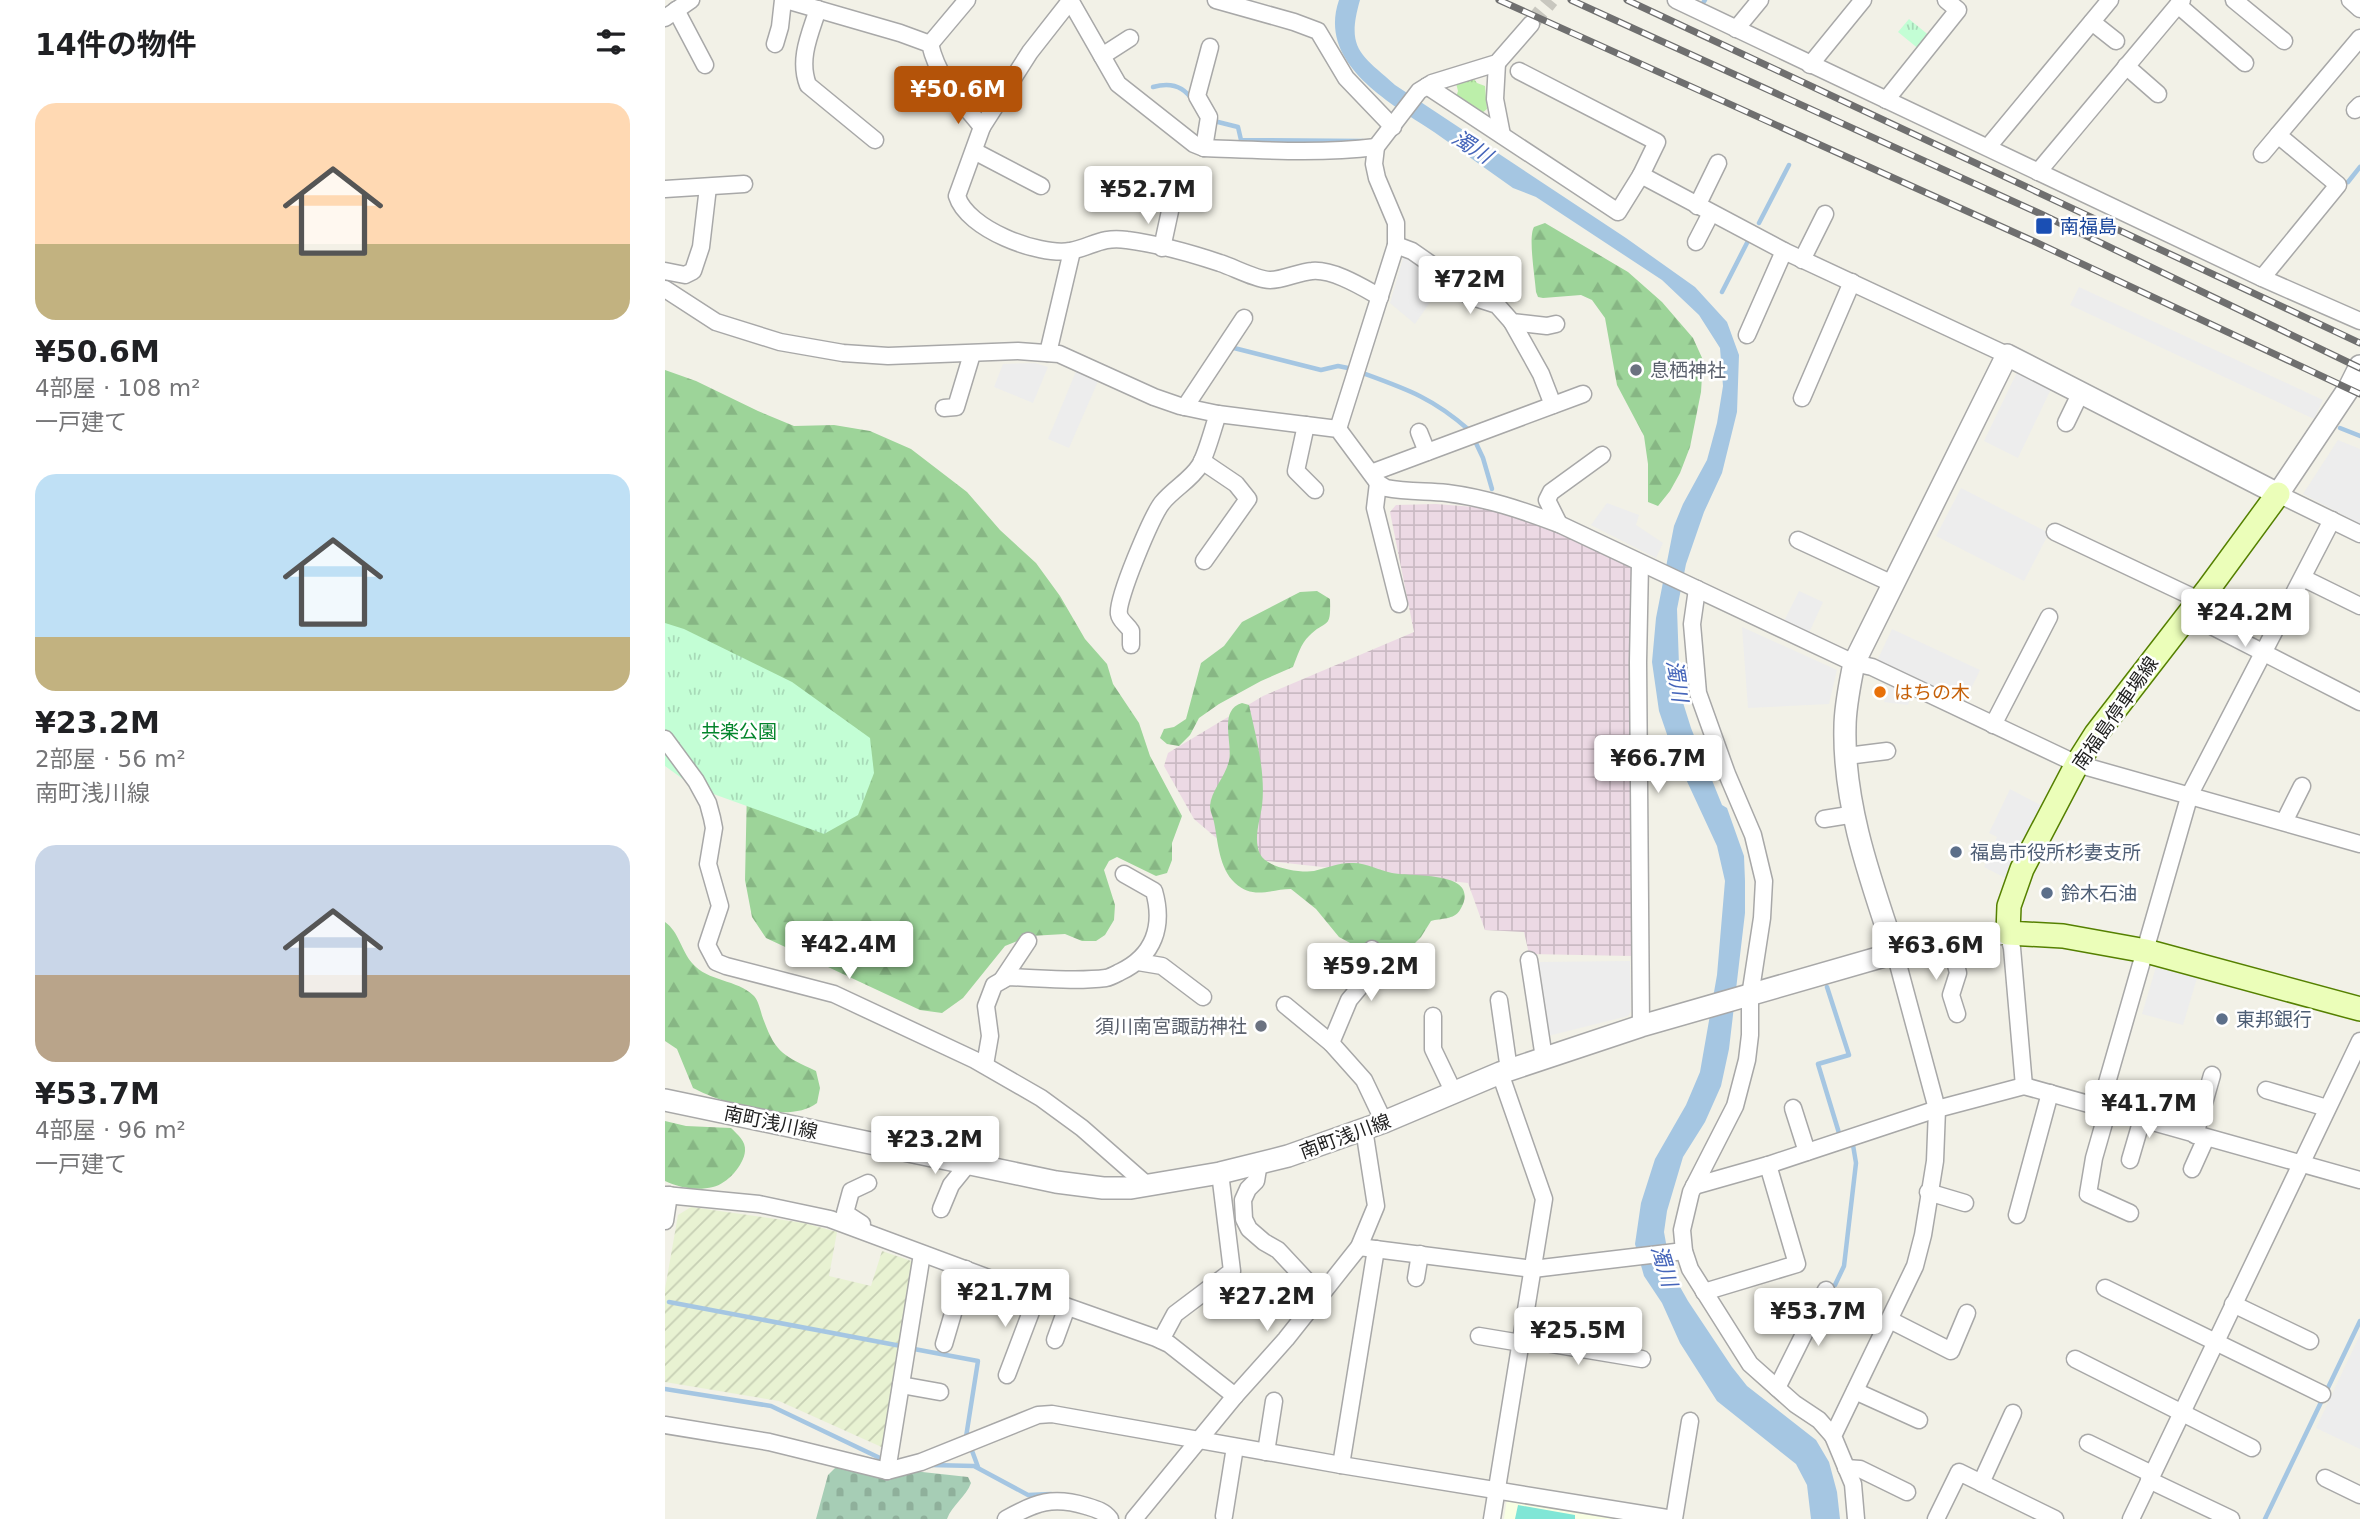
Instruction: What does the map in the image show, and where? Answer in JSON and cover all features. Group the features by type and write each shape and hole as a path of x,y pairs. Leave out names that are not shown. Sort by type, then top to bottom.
{"main road":[{"name":"南福島停車場線","path":"2008,933 2009,906 2022,869 2095,734 2278,494"},
{"path":"2008,933 2063,936 2146,951 2360,1009"}],"street":[{"path":"691,0 670,14 705,65"},
{"path":"775,44 784,0 930,44"},
{"path":"930,44 967,0"},
{"path":"1376,147 1345,151 1204,148 1194,144 1118,84 1070,0 1030,52 982,127 957,196 966,213 1023,245 1072,251 1113,238 1189,252 1269,280 1313,270 1350,280 1380,297"},
{"path":"1216,0 1318,31 1342,72 1395,125"},
{"path":"1676,0 2262,278 2360,321"},
{"path":"1737,29 1760,0"},
{"path":"1810,65 1864,0"},
{"path":"1886,100 1958,10 1946,0"},
{"path":"1988,147 2110,0"},
{"path":"2235,0 2284,41"},
{"path":"2038,172 2180,3 2245,63"},
{"path":"818,9 804,54 803,72 808,85 875,140"},
{"path":"2092,22 2116,41"},
{"path":"1338,429 1396,246 1396,223 1374,164 1376,147 1423,89 1455,75 1497,63 1531,24"},
{"path":"1102,56 1130,38"},
{"path":"2262,154 2360,38"},
{"path":"930,44 938,71 948,87 982,127"},
{"path":"1204,148 1209,117 1200,105 1197,89 1210,47"},
{"path":"1497,63 1495,99 1502,135"},
{"path":"2126,66 2158,94"},
{"path":"1423,89 1502,135 1618,212 1657,142 1519,71"},
{"path":"2262,278 2338,185 2278,135"},
{"path":"974,151 1041,186"},
{"path":"1696,242 1718,163"},
{"path":"1641,175 1802,260 2007,355 2360,534"},
{"path":"665,188 744,184"},
{"path":"665,271 685,275 693,271 701,247 708,187"},
{"path":"1162,248 1170,211"},
{"path":"1802,260 1825,214"},
{"path":"1396,246 1412,251 1469,296 1497,305 1512,322 1541,374 1553,405"},
{"path":"1048,353 1072,251"},
{"path":"1747,335 1784,251"},
{"path":"1802,398 1852,282"},
{"path":"665,289 716,322 780,342 843,353 888,356 1048,353 1066,357 1154,397 1185,407 1218,414 1338,429 1374,478 1392,489 1443,493 1506,504 1559,524 1854,663 1872,667 2077,764 2360,844"},
{"path":"1185,407 1244,318"},
{"path":"1512,322 1546,326 1556,324"},
{"path":"944,408 956,407 972,354"},
{"path":"1833,1436 1915,1266 1923,1235 1936,1150 1937,1109 1855,814 1845,727 1854,663 2007,355"},
{"path":"2278,494 2349,388 2360,366"},
{"path":"2066,423 2081,393"},
{"path":"1374,478 1427,452 1583,394"},
{"path":"1131,645 1131,631 1118,612 1120,596 1154,514 1202,461 1218,414"},
{"path":"1306,425 1296,471 1315,490"},
{"path":"1419,432 1427,452"},
{"path":"1559,524 1547,500 1551,492 1602,455"},
{"path":"1202,461 1236,484 1248,499 1204,561"},
{"path":"1374,478 1375,508 1399,604"},
{"path":"2130,1213 2088,1194 2104,1108 2190,794 2332,520"},
{"path":"2055,532 2193,607 2264,653 2360,702"},
{"path":"1798,540 1893,584"},
{"path":"1640,563 1638,662 1641,1026"},
{"path":"2302,578 2360,606"},
{"path":"1693,587 1692,624 1697,692 1753,835 1765,881 1762,918 1747,997 1750,1035 1739,1094 1693,1186 1682,1230 1682,1251 1690,1269 1750,1364 1819,1420 1833,1436 1853,1484 1856,1519"},
{"path":"1993,725 2049,617"},
{"path":"665,739 696,781 708,803 712,818 714,828 708,864 720,906 708,945 716,961 726,966 834,994 985,1065 1041,1098 1081,1128 1147,1185"},
{"path":"1847,756 1888,751"},
{"path":"2284,822 2302,786"},
{"path":"1824,819 1855,814"},
{"path":"985,1065 990,1036 986,1006 994,985 1008,977 1108,978 1138,962 1148,951 1158,928 1160,909 1154,891 1124,874"},
{"path":"2008,933 2012,948 2024,1086"},
{"name":"南町浅川線","path":"665,1100 1056,1182 1131,1188 1220,1173 1288,1156 1374,1125 1504,1071 1641,1026 1895,953 1950,940 2008,933"},
{"path":"1950,940 1958,973 1951,995 1957,1014"},
{"path":"1002,980 1028,941"},
{"path":"1331,1043 1349,1000 1359,988 1372,949"},
{"path":"1529,960 1543,1058"},
{"path":"1138,962 1162,966 1203,997"},
{"path":"1493,1519 1544,1199 1504,1071 1499,1000"},
{"path":"1285,1005 1331,1043 1364,1080 1374,1125 1376,1206 1367,1248 1341,1465"},
{"path":"1433,1016 1433,1049 1454,1093"},
{"path":"2131,1519 2360,1041"},
{"path":"2192,1169 2212,1075"},
{"path":"1693,1186 1768,1165 1937,1109 2024,1086 2360,1180"},
{"path":"2266,1090 2327,1108"},
{"path":"2017,1215 2050,1093"},
{"path":"1793,1108 1807,1152"},
{"path":"2130,1160 2142,1119"},
{"path":"1259,1163 1256,1181 1248,1188 1243,1200 1244,1219 1249,1228 1278,1250 1321,1296"},
{"path":"941,1209 951,1185 968,1164"},
{"path":"1704,1292 1797,1264 1768,1165"},
{"path":"1161,1340 1175,1314 1231,1271 1220,1173"},
{"path":"868,1183 851,1191 845,1213 873,1229 880,1238"},
{"path":"1928,1192 1965,1203"},
{"path":"665,1221 667,1195 759,1204 830,1219 1161,1340 1235,1396"},
{"path":"1367,1248 1533,1269 1682,1251"},
{"path":"1134,1519 1235,1396 1321,1296 1367,1248"},
{"path":"887,1471 922,1254"},
{"path":"1416,1278 1420,1254"},
{"path":"944,1344 966,1269"},
{"path":"2105,1288 2322,1394"},
{"path":"1777,1388 1826,1290"},
{"path":"1007,1375 1037,1296"},
{"path":"2233,1304 2310,1341"},
{"path":"1055,1340 1067,1307"},
{"path":"1890,1320 1951,1351 1967,1313"},
{"path":"1479,1336 1641,1359"},
{"path":"2075,1359 2252,1448"},
{"path":"901,1385 940,1392"},
{"path":"1855,1391 1919,1420"},
{"path":"1266,1452 1274,1401"},
{"path":"1981,1483 2013,1413"},
{"path":"665,1424 769,1442 887,1471 921,1462 1038,1415 1052,1414 1341,1465 1674,1519 1690,1421"},
{"path":"2088,1443 2231,1519"},
{"path":"1224,1516 1235,1447"},
{"path":"1846,1468 1860,1469 1907,1492"},
{"path":"1936,1519 1959,1472 2056,1519"},
{"path":"2325,1478 2360,1495"},
{"path":"1006,1519 1038,1504 1061,1499 1103,1511 1110,1519"}],"shaded area":[{"path":"1410,257 1444,282 1415,324 1390,303 1403,258"},
{"path":"2079,287 2323,400 2314,419 2070,305"},
{"path":"1035,363 1048,367 1033,403 994,387 1003,364"},
{"path":"2019,368 2053,385 2018,458 1984,441"},
{"path":"1077,369 1099,379 1069,448 1048,439"},
{"path":"2338,440 2360,449 2360,524 2303,494"},
{"path":"1961,488 2049,533 2024,581 1936,536"},
{"path":"1607,503 1639,515 1636,525 1663,543 1656,558 1591,525"},
{"path":"1436,504 1487,508 1563,533 1631,568 1631,956 1529,954 1524,932 1485,930 1468,883 1240,858 1194,819 1164,766 1168,753 1263,696 1414,632 1390,512 1396,505"},
{"path":"1799,591 1823,602 1808,635 1783,623"},
{"path":"1742,627 1837,670 1829,704 1748,708"},
{"path":"1892,629 1980,670 1964,703 1877,661"},
{"path":"1892,683 1913,692 1908,705 1884,702"},
{"path":"2010,789 2046,808 2011,881 1984,867 1997,837 1989,833"},
{"path":"1630,961 1631,1011 1628,1016 1548,1036 1539,962"},
{"path":"2156,967 2197,978 2183,1025 2142,1014"},
{"path":"691,1207 804,1223 837,1232 829,1276 871,1286 882,1251 917,1263 886,1449 779,1401 665,1382 665,1289 678,1215"},
{"path":"2360,1335 2360,1449 2316,1428"},
{"path":"1507,1499 1631,1519 1504,1519"},
{"path":"1518,1505 1575,1515 1575,1519 1515,1519"}],"green space":[{"path":"1909,19 1931,37 1920,50 1898,32"},
{"path":"1474,79 1485,86 1487,109 1481,114 1456,97 1456,83"},
{"path":"1545,223 1628,272 1662,302 1693,338 1703,360 1701,392 1690,447 1680,473 1658,506 1648,502 1648,464 1644,436 1617,385 1605,318 1592,300 1581,295 1543,298 1538,297 1536,292 1532,232 1534,227"},
{"path":"665,370 696,381 794,426 834,425 870,431 911,449 967,492 1000,530 1036,563 1060,596 1085,639 1107,664 1113,684 1139,723 1150,756 1182,816 1172,843 1172,860 1167,873 1156,876 1117,857 1109,861 1104,870 1115,905 1114,920 1105,935 1096,941 1082,941 1065,934 1030,936 1005,946 963,998 942,1013 920,1010 766,938 752,917 745,880 747,788 665,691"},
{"path":"1317,591 1330,599 1329,620 1306,639 1293,667 1219,704 1199,718 1190,735 1179,746 1167,744 1160,738 1164,729 1174,727 1186,719 1201,663 1224,646 1242,622 1300,592"},
{"name":"共楽公園","path":"665,623 684,629 792,682 870,738 874,773 858,815 824,834 694,787 665,766"},
{"path":"1242,703 1249,705 1261,768 1263,793 1257,842 1264,859 1276,866 1301,871 1356,863 1392,873 1442,878 1462,888 1465,897 1460,910 1451,917 1431,921 1413,945 1380,948 1352,944 1339,937 1316,909 1291,889 1255,892 1235,883 1222,862 1210,806 1229,761 1230,712"},
{"path":"665,922 674,931 688,958 699,969 739,986 754,996 773,1041 783,1053 816,1071 820,1088 817,1103 805,1109 773,1112 721,1100 693,1088 677,1049 665,1041"},
{"path":"665,1121 686,1126 731,1128 744,1144 742,1162 729,1178 713,1187 689,1188 665,1181"},
{"path":"840,1463 968,1477 971,1483 947,1519 816,1519 828,1475"}],"water":[{"name":"濁川","path":"1339,0 1360,0 1356,16 1356,40 1359,49 1373,66 1395,85 1626,238 1695,287 1727,322 1739,355 1737,412 1722,473 1704,512 1686,564 1677,609 1680,693 1691,728 1722,805 1727,808 1744,856 1745,913 1729,1049 1721,1086 1705,1122 1683,1157 1667,1211 1664,1232 1671,1271 1732,1367 1747,1386 1816,1440 1829,1462 1837,1492 1840,1519 1811,1519 1807,1485 1796,1464 1717,1401 1680,1343 1662,1303 1644,1276 1635,1244 1641,1203 1655,1159 1686,1105 1700,1072 1717,975 1725,881 1717,846 1672,749 1659,711 1652,662 1656,618 1674,526 1707,460 1717,423 1723,386 1720,348 1699,315 1662,280 1536,197 1513,188 1398,108 1362,79 1338,44 1335,23"}],"waterway":[{"path":"1153,87 1176,86 1193,101"},
{"path":"1214,121 1238,127 1241,140 1363,141"},
{"path":"1759,223 1789,165"},
{"path":"2348,182 2360,167"},
{"path":"1722,292 1749,239"},
{"path":"1234,348 1321,370 1338,366 1348,368"},
{"path":"1365,374 1420,396 1444,410 1469,430"},
{"path":"2340,428 2360,436"},
{"path":"1475,441 1492,489"},
{"path":"1827,987 1849,1055 1818,1064 1839,1133"},
{"path":"1835,1285 1844,1266 1856,1163 1853,1145"},
{"path":"669,1302 901,1346"},
{"path":"2265,1519 2360,1321"},
{"path":"914,1349 978,1361 966,1437"},
{"path":"665,1389 771,1406 882,1459"},
{"path":"971,1448 978,1467"},
{"path":"931,1465 974,1466 1028,1495 1051,1494"}],"tunnel":[{"path":"1531,24 1551,0"}],"railway":[{"path":"1499,0 2031,240 2360,394"},
{"path":"1571,0 2041,214 2360,368"},
{"path":"1627,0 2360,343"}],"place":[{"name":"南福島","path":"2044,226"},
{"name":"息栖神社","path":"1636,370"},
{"name":"はちの木","path":"1880,692"},
{"name":"福島市役所杉妻支所","path":"1956,852"},
{"name":"鈴木石油","path":"2047,893"},
{"name":"東邦銀行","path":"2222,1019"},
{"name":"須川南宮諏訪神社","path":"1261,1026"}]}
